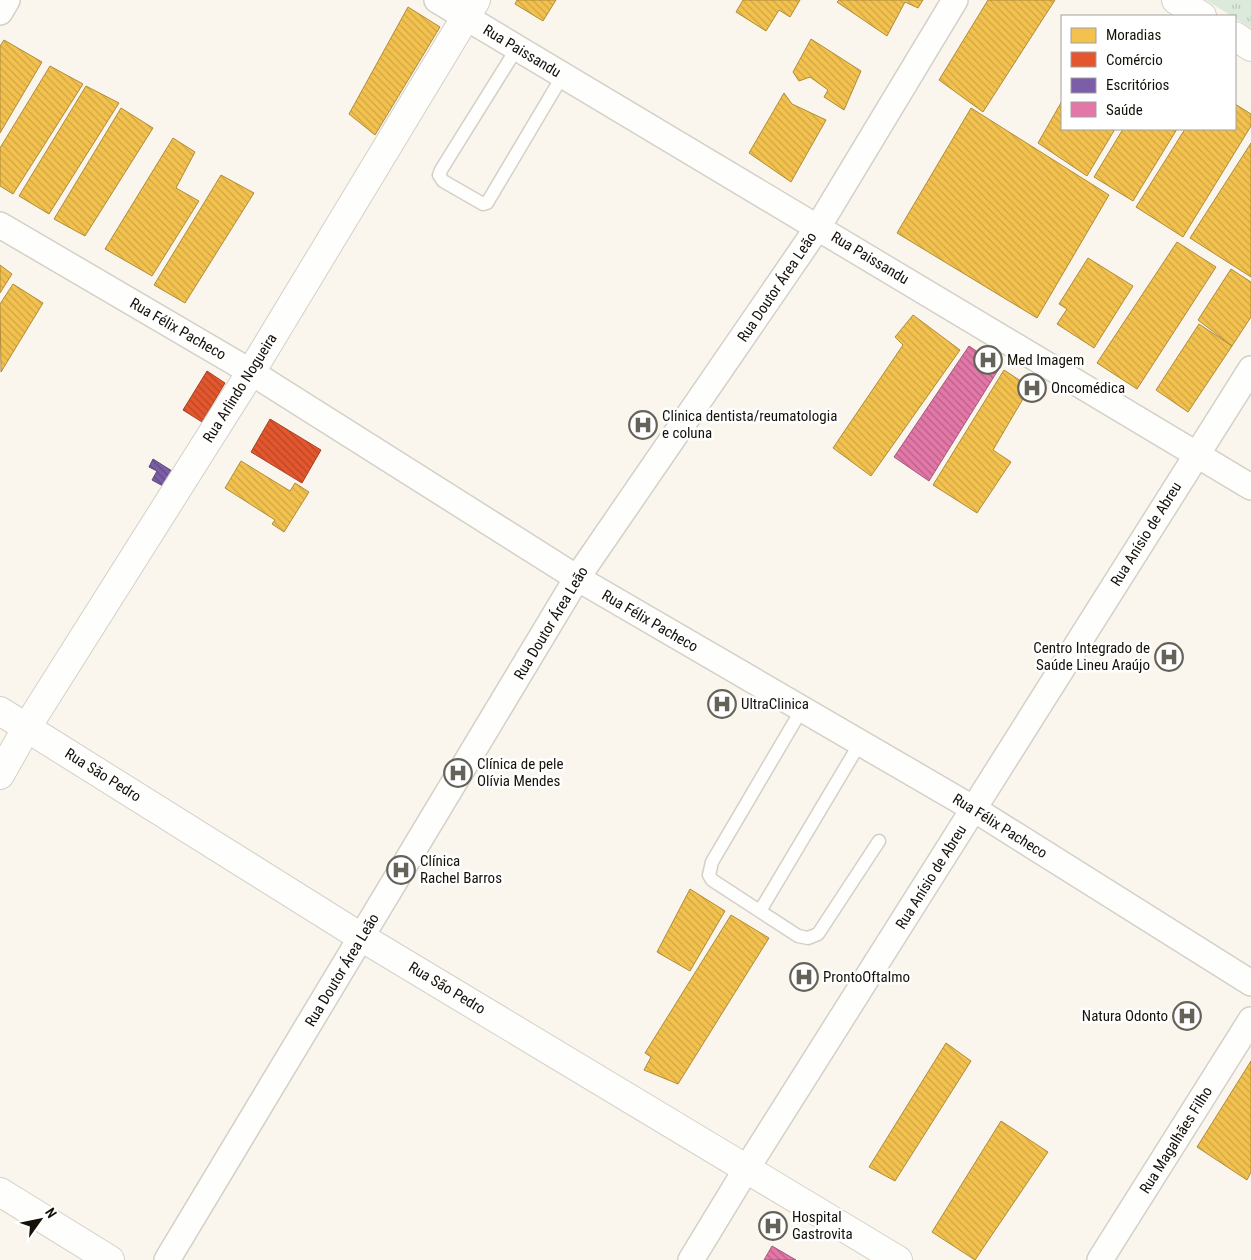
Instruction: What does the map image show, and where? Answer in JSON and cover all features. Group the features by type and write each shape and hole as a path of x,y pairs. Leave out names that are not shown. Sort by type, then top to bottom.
{"street":[{"path":"0,12 7,0"},
{"name":"Rua Paissandu","path":"438,0 471,9 517,48 1251,487"},
{"name":"Rua Doutor Área Leão","path":"167,1260 577,578 818,227 955,0"},
{"path":"1176,0 1200,15"},
{"name":"Rua Arlindo Nogueira","path":"0,775 27,727 251,372 471,9"},
{"path":"1236,37 1251,47"},
{"name":"Rua Félix Pacheco","path":"0,225 251,372 577,578 974,809 1251,983"},
{"name":"Rua Anísio de Abreu","path":"692,1260 747,1168 1251,368"},
{"name":"Rua São Pedro","path":"0,711 361,937 898,1260"},
{"name":"Rua Magalhães Filho","path":"1100,1260 1251,1020"},
{"path":"0,1192 110,1260"}],"lane":[{"path":"517,48 441,170 439,175 443,181 483,204 487,203 563,75"},
{"path":"802,709 712,862 709,875 712,880 798,936 808,938 818,934 879,841"},
{"path":"760,910 860,742"}],"green space":[{"path":"1206,0 1251,0 1251,28 1236,19 1236,15 1230,15"}],"building: Moradias":[{"path":"517,0 556,0 543,21 515,4"},
{"path":"743,0 800,0 790,17 779,10 766,31 736,12"},
{"path":"839,0 923,0 918,8 905,2 887,36 837,2"},
{"path":"988,0 1055,0 983,112 939,80"},
{"path":"408,7 440,27 375,135 349,114"},
{"path":"811,39 861,71 844,110 824,97 828,90 810,77 799,81 793,72"},
{"path":"4,40 42,62 0,133 0,46"},
{"path":"50,66 83,84 13,194 0,186 0,148"},
{"path":"86,86 119,103 49,214 19,196"},
{"path":"784,93 792,104 826,120 791,182 749,153"},
{"path":"1061,103 1061,130 1114,130 1087,176 1038,143"},
{"path":"1236,105 1251,114 1251,126 1183,237 1136,207 1184,130 1236,130"},
{"path":"121,108 153,128 85,236 54,219"},
{"path":"971,108 1109,195 1037,318 897,233"},
{"path":"1122,130 1176,130 1133,201 1094,177"},
{"path":"173,138 195,152 176,188 199,201 152,276 105,249"},
{"path":"1251,143 1251,277 1190,238"},
{"path":"221,175 254,193 185,303 154,285"},
{"path":"1177,242 1216,267 1137,389 1097,363"},
{"path":"1088,258 1133,286 1094,348 1057,324 1067,309 1059,304"},
{"path":"0,265 12,274 0,293"},
{"path":"1231,269 1251,282 1251,317 1232,346 1198,320"},
{"path":"13,284 43,303 1,372 0,304"},
{"path":"913,315 960,350 871,476 833,448 903,345 895,337"},
{"path":"1199,324 1232,346 1188,412 1156,390"},
{"path":"1004,370 1030,387 993,450 1011,462 977,513 933,485"},
{"path":"241,461 290,491 295,483 309,492 284,532 272,524 275,520 225,488"},
{"path":"690,889 725,911 690,971 657,952"},
{"path":"731,915 769,938 678,1084 644,1070 651,1057 645,1053"},
{"path":"946,1043 971,1061 895,1181 869,1167"},
{"path":"1251,1061 1251,1172 1247,1180 1197,1147"},
{"path":"1001,1121 1048,1152 975,1260 932,1232"}],"building: Comércio":[{"path":"207,371 225,383 202,422 183,410"},
{"path":"270,419 321,450 302,483 251,452"}],"building: Escritórios":[{"path":"153,459 172,471 163,486 152,480 157,471 149,467"}],"building: Saúde":[{"path":"969,346 1000,367 929,481 894,457"},
{"path":"772,1246 796,1260 764,1260"}],"place":[{"name":"Med Imagem","path":"988,360"},
{"name":"Oncomédica","path":"1032,388"},
{"name":"Clinica dentista/reumatologia e coluna","path":"643,425"},
{"name":"Centro Integrado de Saúde Lineu Araújo","path":"1169,657"},
{"name":"UltraClinica","path":"722,704"},
{"name":"Clínica de pele Olívia Mendes","path":"458,773"},
{"name":"Clínica Rachel Barros","path":"401,870"},
{"name":"ProntoOftalmo","path":"804,977"},
{"name":"Natura Odonto","path":"1187,1016"},
{"name":"Hospital Gastrovita","path":"773,1226"}]}
